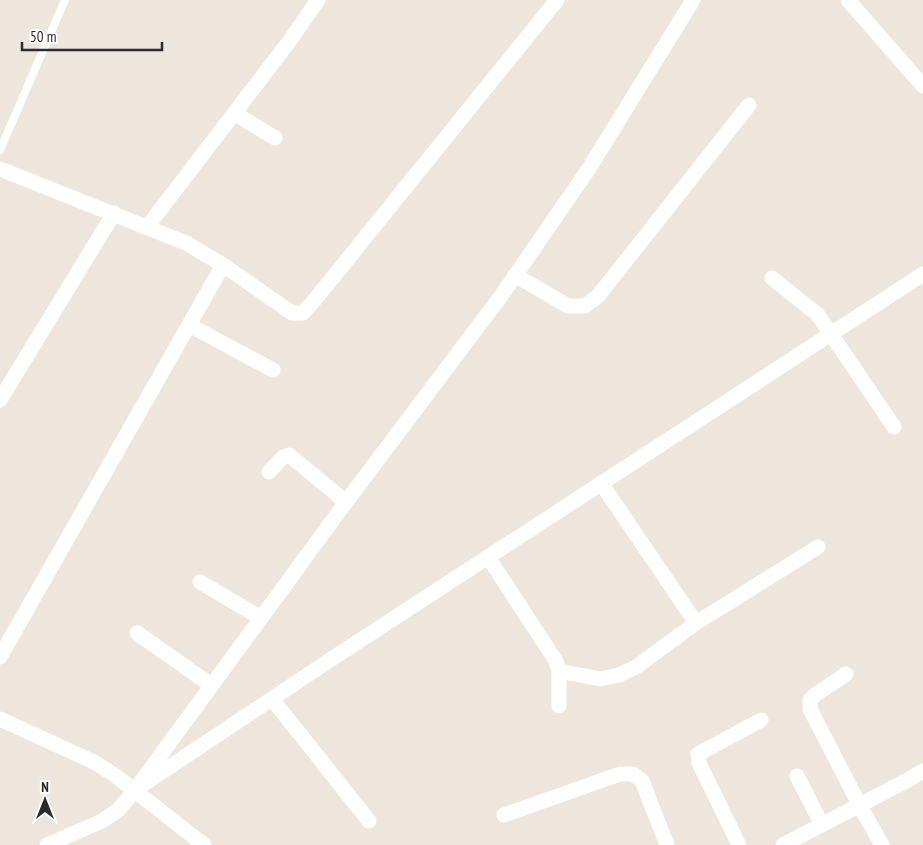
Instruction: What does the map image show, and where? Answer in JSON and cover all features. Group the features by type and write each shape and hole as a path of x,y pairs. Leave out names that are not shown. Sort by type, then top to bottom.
{"street":[{"path":"147,227 288,43 318,0"},
{"path":"0,168 186,243 223,265 292,313 303,313 557,0"},
{"path":"47,845 102,821 118,810 134,790 515,275 588,170 693,0"},
{"path":"848,0 923,86"},
{"path":"515,275 568,306 585,306 598,296 749,105"},
{"path":"234,113 275,138"},
{"path":"0,400 114,213"},
{"path":"0,657 223,265"},
{"path":"134,790 923,274"},
{"path":"772,278 818,315 894,428"},
{"path":"188,325 273,370"},
{"path":"269,472 283,457 288,455 346,502"},
{"path":"601,483 696,623"},
{"path":"559,672 600,679 636,667 696,623 818,547"},
{"path":"488,557 556,661 559,672 559,706"},
{"path":"200,582 261,618"},
{"path":"137,633 211,685"},
{"path":"846,674 815,695 810,700 810,709 882,845"},
{"path":"272,699 369,821"},
{"path":"0,719 94,762 116,776 204,845"},
{"path":"739,845 699,763 698,754 761,720"},
{"path":"783,845 860,806 923,770"},
{"path":"504,816 620,774 633,774 642,781 667,845"},
{"path":"797,776 822,825"}],"lane":[{"path":"0,150 65,0"}]}
